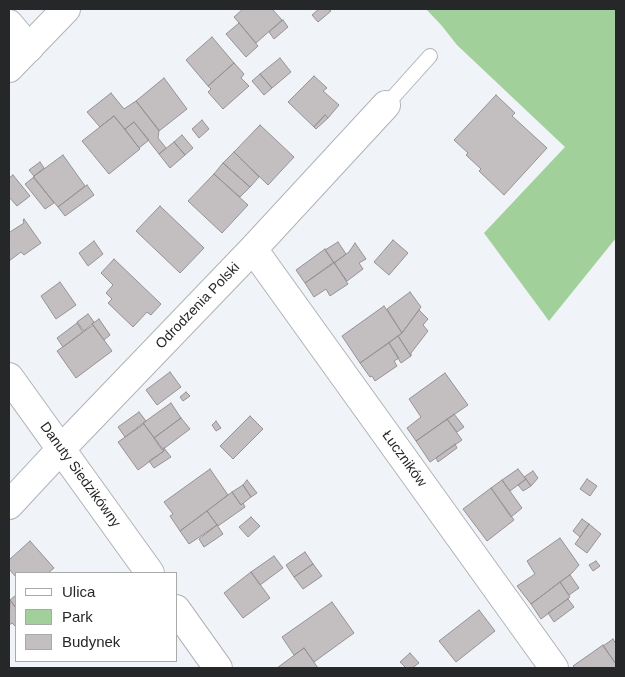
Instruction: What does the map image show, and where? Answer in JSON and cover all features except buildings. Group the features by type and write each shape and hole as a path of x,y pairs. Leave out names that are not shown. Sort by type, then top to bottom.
{"street":[{"path":"9,68 66,9"},
{"path":"9,24 28,48"},
{"name":"Odrodzenia Polski","path":"9,505 61,448 254,249 386,105"},
{"name":"Łuczników","path":"254,249 554,668"},
{"name":"Danuty Siedzikówny","path":"9,376 149,572"},
{"path":"178,613 218,668"}],"lane":[{"path":"386,105 430,56"}],"green space":[{"path":"426,9 616,9 616,238 549,321 484,233 565,147 457,45"}]}
